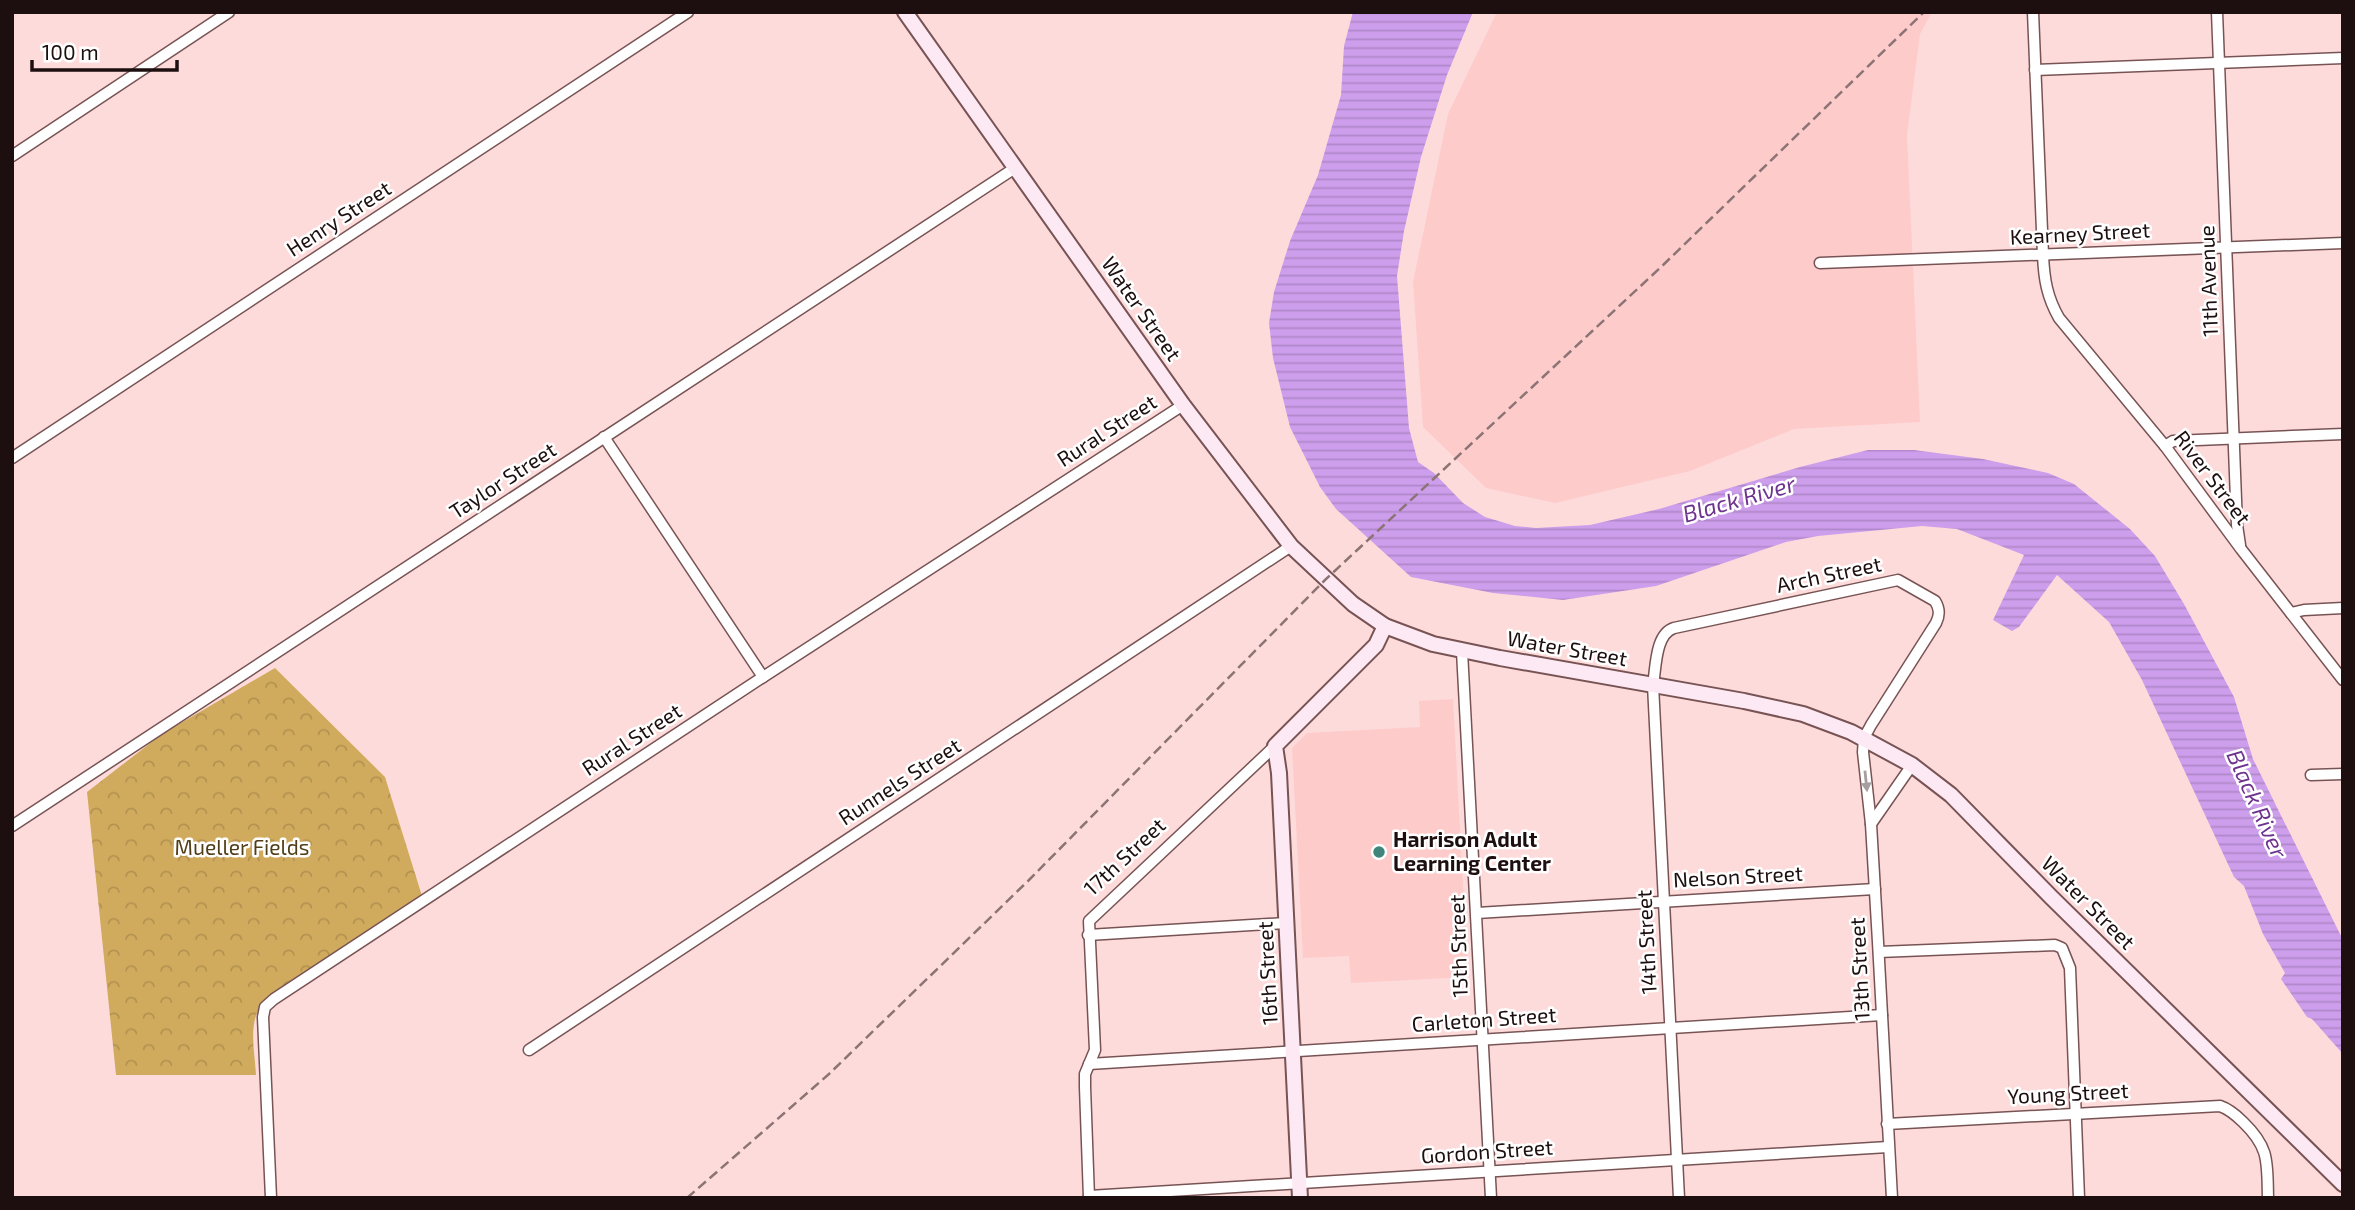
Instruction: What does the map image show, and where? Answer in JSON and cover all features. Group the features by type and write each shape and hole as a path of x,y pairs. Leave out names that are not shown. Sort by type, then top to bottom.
{"street":[{"path":"12,156 229,12"},
{"name":"Henry Street","path":"12,458 688,12"},
{"name":"Water Street","path":"905,12 1183,405 1291,546 1353,604 1385,626 1433,644 1803,714 1864,738 1912,765 1951,795 2343,1184"},
{"path":"2033,12 2043,255"},
{"name":"11th Avenue","path":"2217,12 2237,525 2241,549"},
{"path":"2035,70 2343,58"},
{"name":"Taylor Street","path":"12,826 1015,168"},
{"name":"Kearney Street","path":"1820,263 2343,243"},
{"name":"River Street","path":"2043,255 2044,284 2049,301 2059,318 2165,446 2343,680"},
{"name":"Rural Street","path":"271,1198 263,1017 265,1007 274,999 1183,405"},
{"path":"2165,446 2173,441 2343,435"},
{"path":"604,437 763,677"},
{"name":"Runnels Street","path":"530,1051 1291,546"},
{"name":"Arch Street","path":"1653,685 1662,637 1667,630 1892,580 1903,581 1935,601 1939,607 1939,618 1864,738"},
{"path":"2291,614 2304,610 2343,608"},
{"name":"17th Street","path":"1088,935 1089,921 1094,915 1275,746 1376,645 1385,626"},
{"name":"15th Street","path":"1462,651 1478,913 1491,1198"},
{"name":"14th Street","path":"1653,685 1679,1198"},
{"name":"13th Street","path":"1864,738 1892,1198"},
{"name":"16th Street","path":"1275,746 1279,773 1299,1190"},
{"path":"1871,824 1912,765"},
{"path":"2311,775 2343,774"},
{"name":"Nelson Street","path":"1478,913 1875,889"},
{"path":"1089,1197 1085,1074 1095,1050 1088,935 1286,923"},
{"path":"1879,952 2054,945 2062,948 2070,968 2079,1198"},
{"name":"Carleton Street","path":"1089,1064 1882,1014"},
{"name":"Young Street","path":"1887,1124 2220,1106 2227,1108 2245,1123 2261,1141 2265,1150 2268,1198"},
{"name":"Gordon Street","path":"1089,1197 1299,1190 1489,1171 1888,1147"}],"shaded area":[{"path":"1497,12 1932,12 1920,34 1907,135 1920,422 1794,429 1690,471 1555,503 1486,488 1423,427 1413,282 1448,114"},
{"name":"Harrison Adult Learning Center","path":"1453,699 1468,977 1351,983 1349,956 1303,958 1292,748 1307,733 1420,727 1419,701"}],"green space":[{"name":"Mueller Fields","path":"275,668 385,777 422,896 263,1003 253,1028 256,1075 116,1075 87,792 162,734"}],"water":[{"name":"Black River","path":"1353,12 1473,12 1447,75 1421,157 1397,276 1409,428 1418,462 1434,473 1463,503 1485,517 1515,526 1536,528 1590,525 1659,509 1800,467 1868,450 1914,450 1983,459 2048,473 2074,484 2130,529 2155,556 2234,697 2253,759 2343,940 2343,1054 2312,1019 2307,1017 2281,979 2285,973 2263,934 2244,886 2234,877 2142,680 2109,622 2057,575 2019,627 2012,631 1993,620 2024,555 1957,529 1922,526 1818,536 1786,542 1656,586 1563,600 1493,593 1411,577 1336,509 1320,487 1290,427 1273,358 1269,323 1274,292 1290,241 1318,175 1341,95 1344,46"}],"railway":[{"path":"687,1198 829,1074 1029,880 1325,580 1660,268 1924,12"}],"place":[{"name":"Harrison Adult Learning Center","path":"1379,852"}]}
